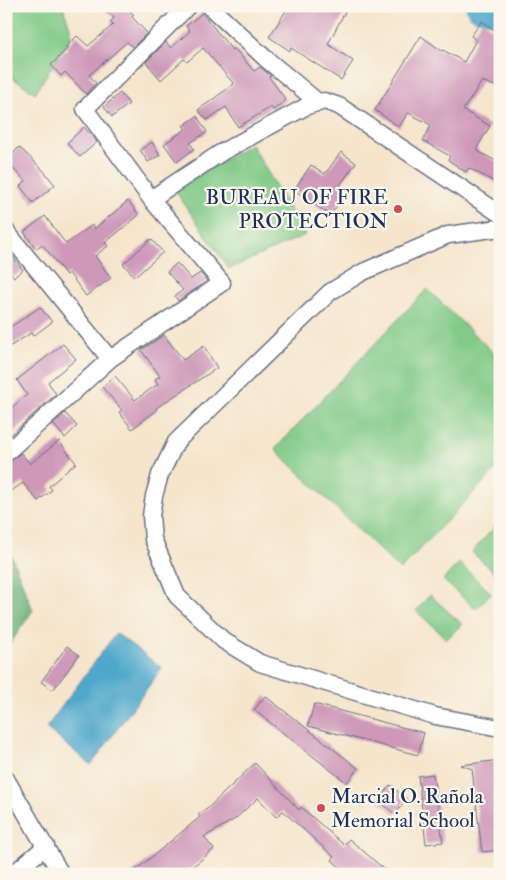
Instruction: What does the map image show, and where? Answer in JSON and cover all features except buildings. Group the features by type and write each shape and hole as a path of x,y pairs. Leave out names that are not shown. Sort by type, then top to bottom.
{"street":[{"path":"6,453 110,359 222,283 151,199 85,109 188,6"},
{"path":"209,6 265,58 319,102"},
{"path":"151,199 222,152 306,106 324,101 339,106 500,214"},
{"path":"500,228 448,235 363,272 330,292 176,442 160,475 151,516 153,539 176,596 224,641 260,663 435,716 500,728"},
{"path":"6,232 110,359"},
{"path":"6,779 61,874"},
{"path":"13,874 46,846"}],"green space":[{"path":"6,6 63,6 72,35 35,93 6,73"},
{"path":"251,144 305,235 229,269 174,189"},
{"path":"427,289 500,359 500,465 400,570 275,449"},
{"path":"500,521 500,578 472,552"},
{"path":"6,542 33,610 6,650"},
{"path":"459,563 491,593 476,609 443,580"},
{"path":"430,595 462,624 447,639 416,611"}],"water":[{"path":"116,633 162,668 91,765 46,728"}],"waterway":[{"path":"480,6 500,11"}],"place":[{"name":"BUREAU OF FIRE PROTECTION","path":"398,209"},
{"name":"Marcial O. Rañola Memorial School","path":"321,808"}]}
